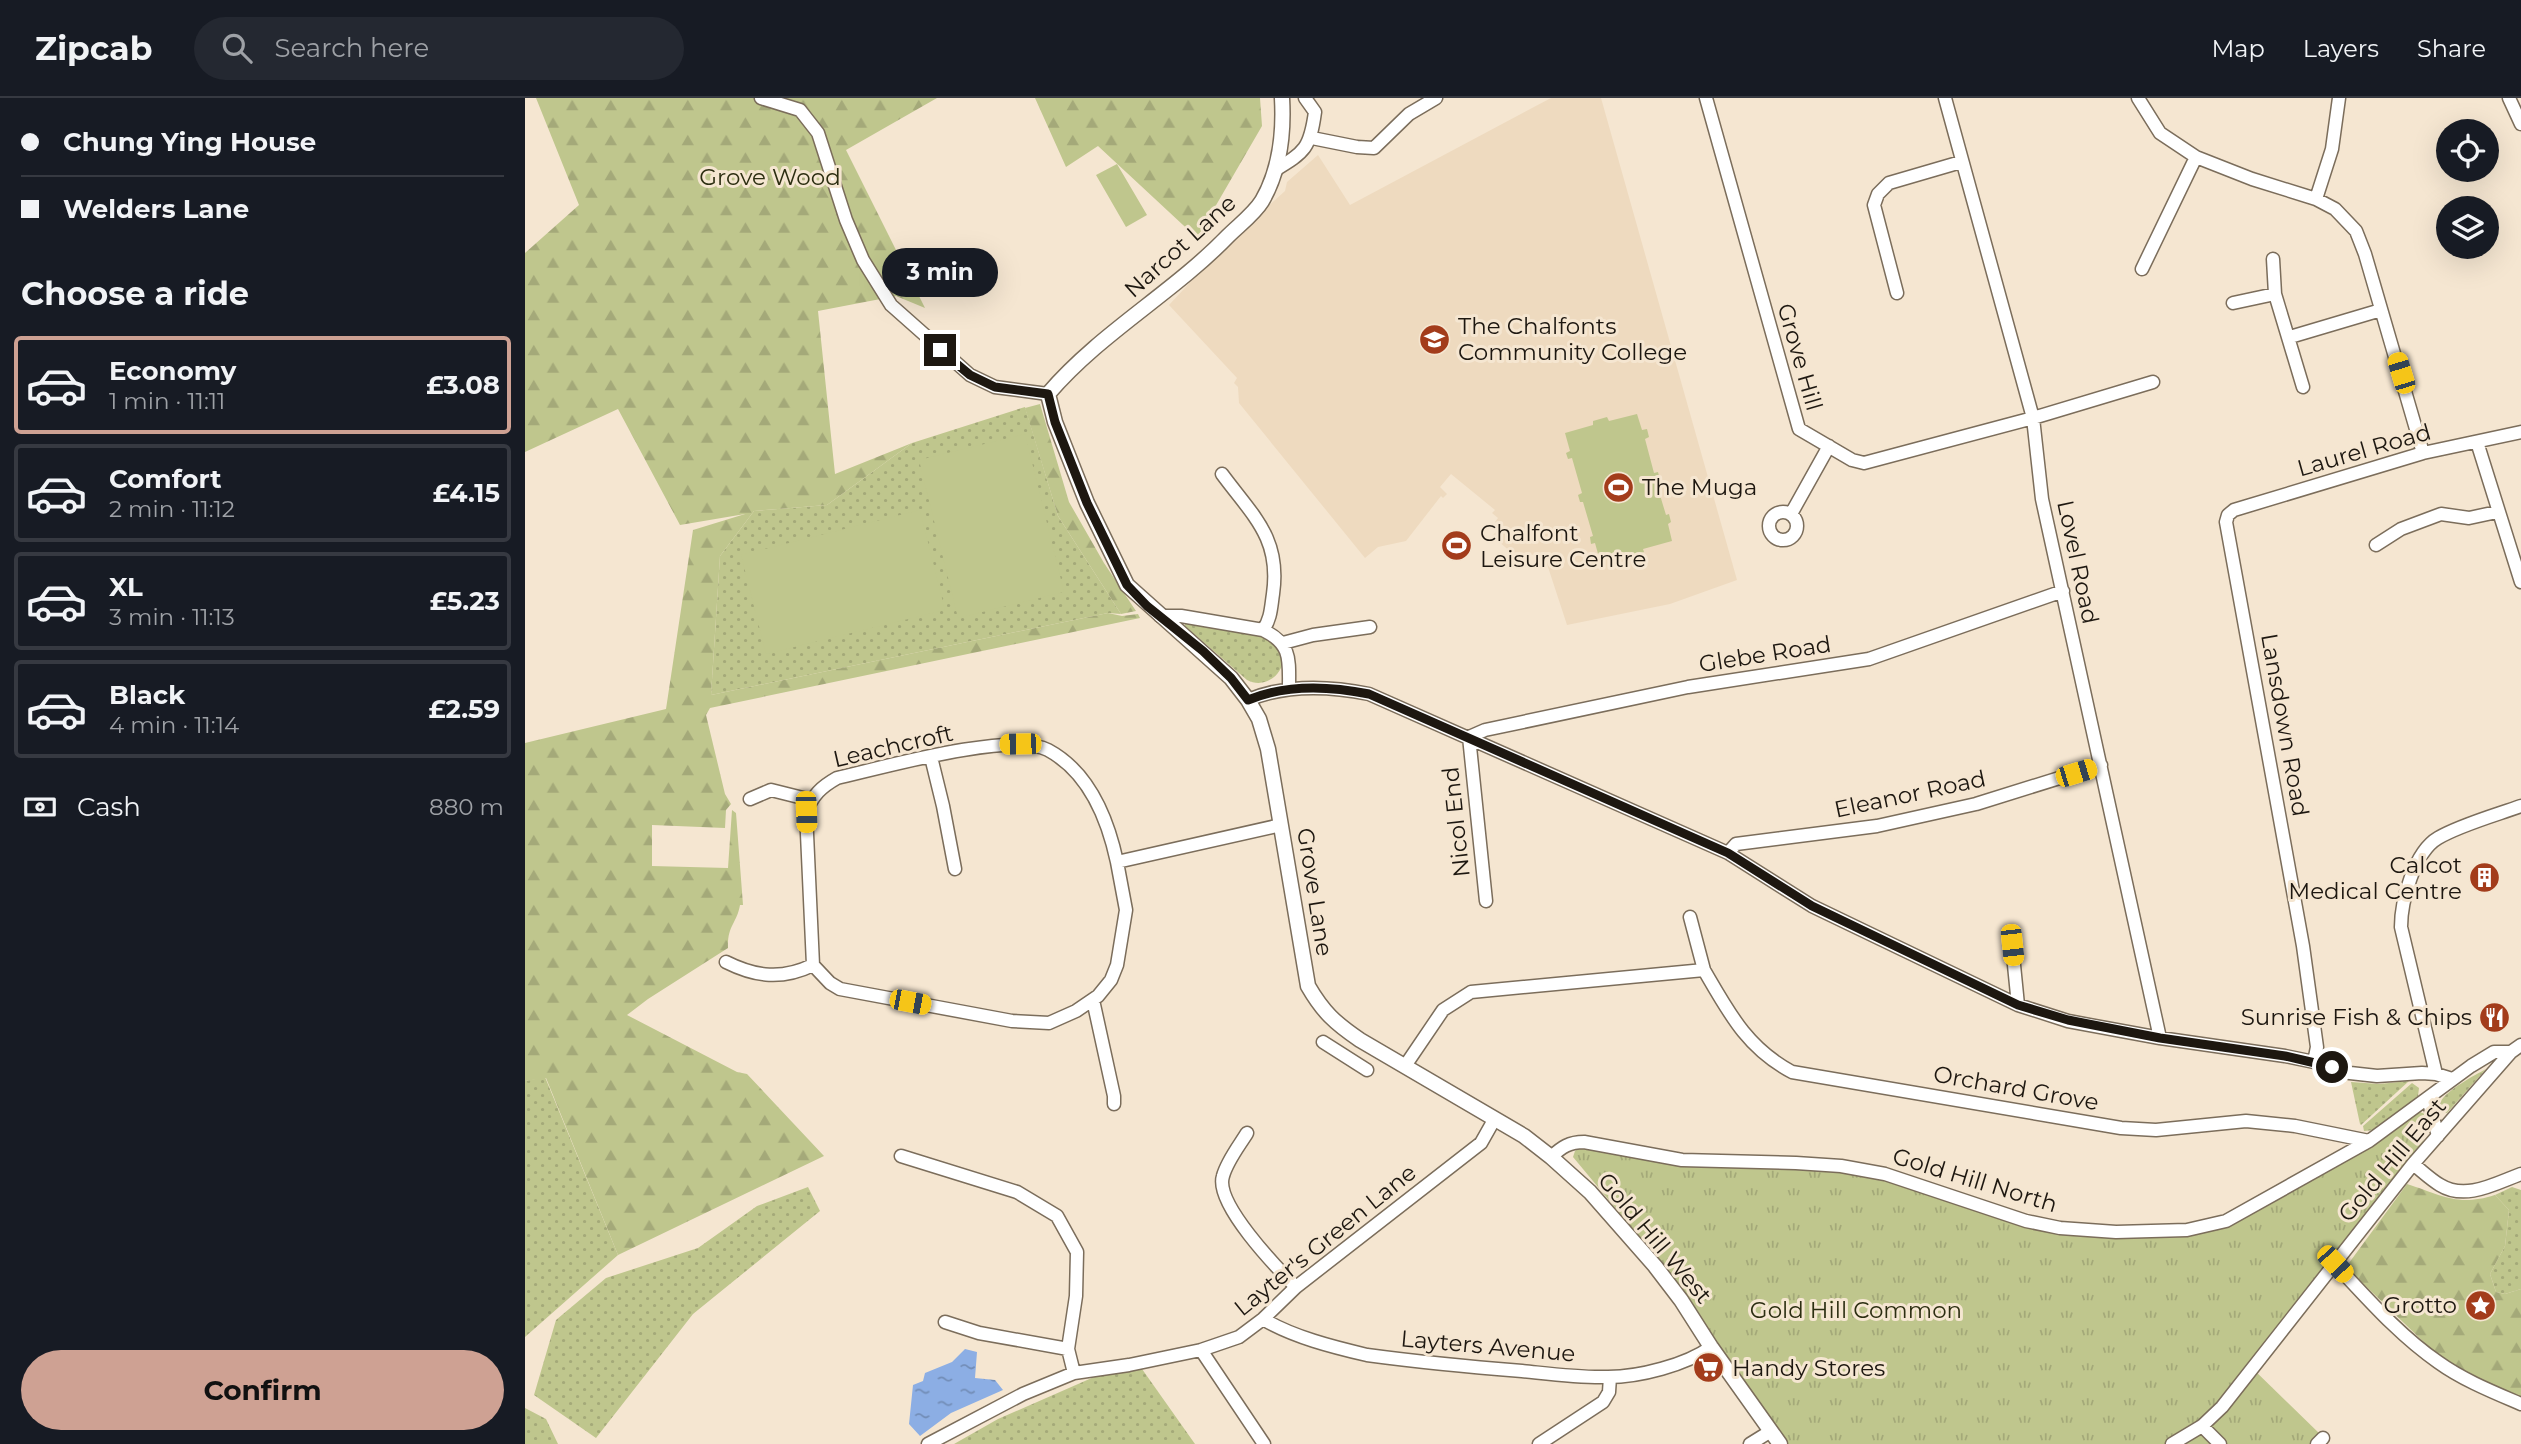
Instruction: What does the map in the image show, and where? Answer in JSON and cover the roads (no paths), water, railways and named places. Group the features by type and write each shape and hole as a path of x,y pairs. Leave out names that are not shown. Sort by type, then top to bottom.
{"street":[{"path":"761,98 800,110 818,133 863,260 891,305 970,375 995,387 1048,394"},
{"name":"Narcot Lane","path":"1048,394 1071,366 1161,296 1218,247 1261,203 1275,170 1284,127 1282,98"},
{"path":"1275,170 1298,156 1312,138 1315,112 1305,98"},
{"path":"1312,138 1374,148 1409,114 1436,98"},
{"name":"Grove Hill","path":"1706,98 1799,429 1852,460 1864,463 2033,418 2153,382"},
{"name":"Lovel Road","path":"1945,98 2033,418 2042,499 2160,1038"},
{"path":"2138,98 2160,133 2196,157 2252,179 2316,199 2335,209 2356,232 2365,254 2423,453"},
{"path":"2316,199 2332,149 2339,98"},
{"path":"2509,98 2521,124"},
{"path":"2142,270 2196,157"},
{"path":"1897,293 1874,205 1878,194 1889,183 1961,162"},
{"path":"2273,259 2275,294 2304,387"},
{"path":"2234,303 2275,294"},
{"path":"2290,337 2381,310"},
{"name":"Grove Lane","path":"1048,394 1055,422 1087,503 1127,585 1231,678 1259,719 1268,748 1308,986 1322,1010 1337,1025 1360,1040 1494,1120"},
{"name":"Laurel Road","path":"2226,522 2228,515 2234,510 2423,453 2521,432"},
{"path":"2477,442 2521,582"},
{"path":"1791,514 1829,446"},
{"path":"1222,474 1266,534 1273,550 1276,573 1269,621 1263,630"},
{"path":"2376,545 2402,529 2441,514 2469,518 2497,512"},
{"name":"Lansdown Road","path":"2226,522 2304,946 2317,1046 2314,1062"},
{"name":"Glebe Road","path":"1469,737 1485,730 1688,687 1869,659 2063,591"},
{"path":"1160,616 1181,616 1263,630 1283,643 1289,657 1289,688"},
{"path":"1283,643 1313,635 1370,627"},
{"path":"1248,700 1266,692 1289,688 1350,690 1369,694 1728,853 1812,906 2018,1005 2068,1020 2160,1038 2314,1062 2350,1073 2436,1074 2452,1079"},
{"name":"Nicol End","path":"1469,737 1486,901"},
{"name":"Leachcroft","path":"811,800 822,786 837,778 931,757 1004,744 1020,744 1048,750 1073,771 1091,792 1111,834 1126,910 1122,945 1111,980 1093,1000 1049,1023 1012,1021 840,989 830,983 813,965"},
{"path":"931,757 954,869"},
{"name":"Eleanor Road","path":"1728,853 1736,844 1877,826 1976,804 2101,765"},
{"path":"726,961 763,976 781,976 813,965 806,812 811,800 771,790 750,799"},
{"path":"2436,1074 2402,928 2405,898 2418,863 2437,838 2521,806"},
{"path":"1117,862 1281,825"},
{"name":"Orchard Grove","path":"1690,917 1704,970 1734,1022 1770,1060 1793,1072 2121,1128 2156,1130 2246,1121 2295,1126 2369,1141"},
{"path":"2012,945 2018,1005"},
{"path":"1405,1066 1443,1010 1471,992 1704,970"},
{"path":"1093,1000 1114,1104"},
{"path":"1351,1058 1360,1040"},
{"path":"1323,1042 1367,1070"},
{"name":"Gold Hill North","path":"1551,1157 1573,1142 1584,1142 1682,1160 1841,1166 1885,1174 2026,1221 2060,1228 2116,1232 2187,1230 2226,1221 2369,1141 2452,1079 2494,1052 2516,1049"},
{"name":"Gold Hill East","path":"2172,1444 2189,1439 2240,1386 2413,1164 2516,1049"},
{"path":"2428,1099 2438,1136"},
{"name":"Gold Hill West","path":"1494,1120 1524,1136 1590,1192 1681,1300 1711,1348 1780,1444"},
{"name":"Layter's Green Lane","path":"928,1444 1023,1394 1074,1373 1201,1350 1239,1337 1263,1319 1296,1287 1481,1143 1494,1120"},
{"path":"1247,1133 1228,1163 1221,1187 1232,1211 1296,1287"},
{"path":"901,1156 1017,1192 1057,1216 1077,1252 1076,1296 1068,1349 1074,1373"},
{"path":"2413,1164 2441,1186 2454,1191 2484,1189 2521,1174"},
{"path":"2335,1264 2394,1326 2438,1363 2521,1404"},
{"name":"Layters Avenue","path":"1263,1319 1275,1326 1341,1349 1367,1355 1440,1364 1610,1377 1674,1365 1699,1356 1711,1348"},
{"path":"945,1322 979,1334 1068,1349"},
{"path":"1201,1350 1264,1444"},
{"path":"1541,1442 1603,1402 1609,1392 1610,1377"},
{"path":"2202,1426 2220,1444"},
{"path":"1750,1444 1771,1431"}],"water":[{"path":"965,1349 977,1352 975,1378 995,1380 1003,1390 951,1413 920,1436 909,1424 913,1385 923,1381 925,1373 952,1362"}],"place":[{"name":"The Chalfonts Community College","path":"1435,339"},
{"name":"The Muga","path":"1619,487"},
{"name":"Chalfont Leisure Centre","path":"1457,546"},
{"name":"Calcot Medical Centre","path":"2485,878"},
{"name":"Sunrise Fish & Chips","path":"2495,1017"},
{"name":"Grotto","path":"2480,1305"},
{"name":"Handy Stores","path":"1709,1368"}],"park label":[{"name":"Grove Wood","path":"770,177"},
{"name":"Gold Hill Common","path":"1856,1310"}]}
